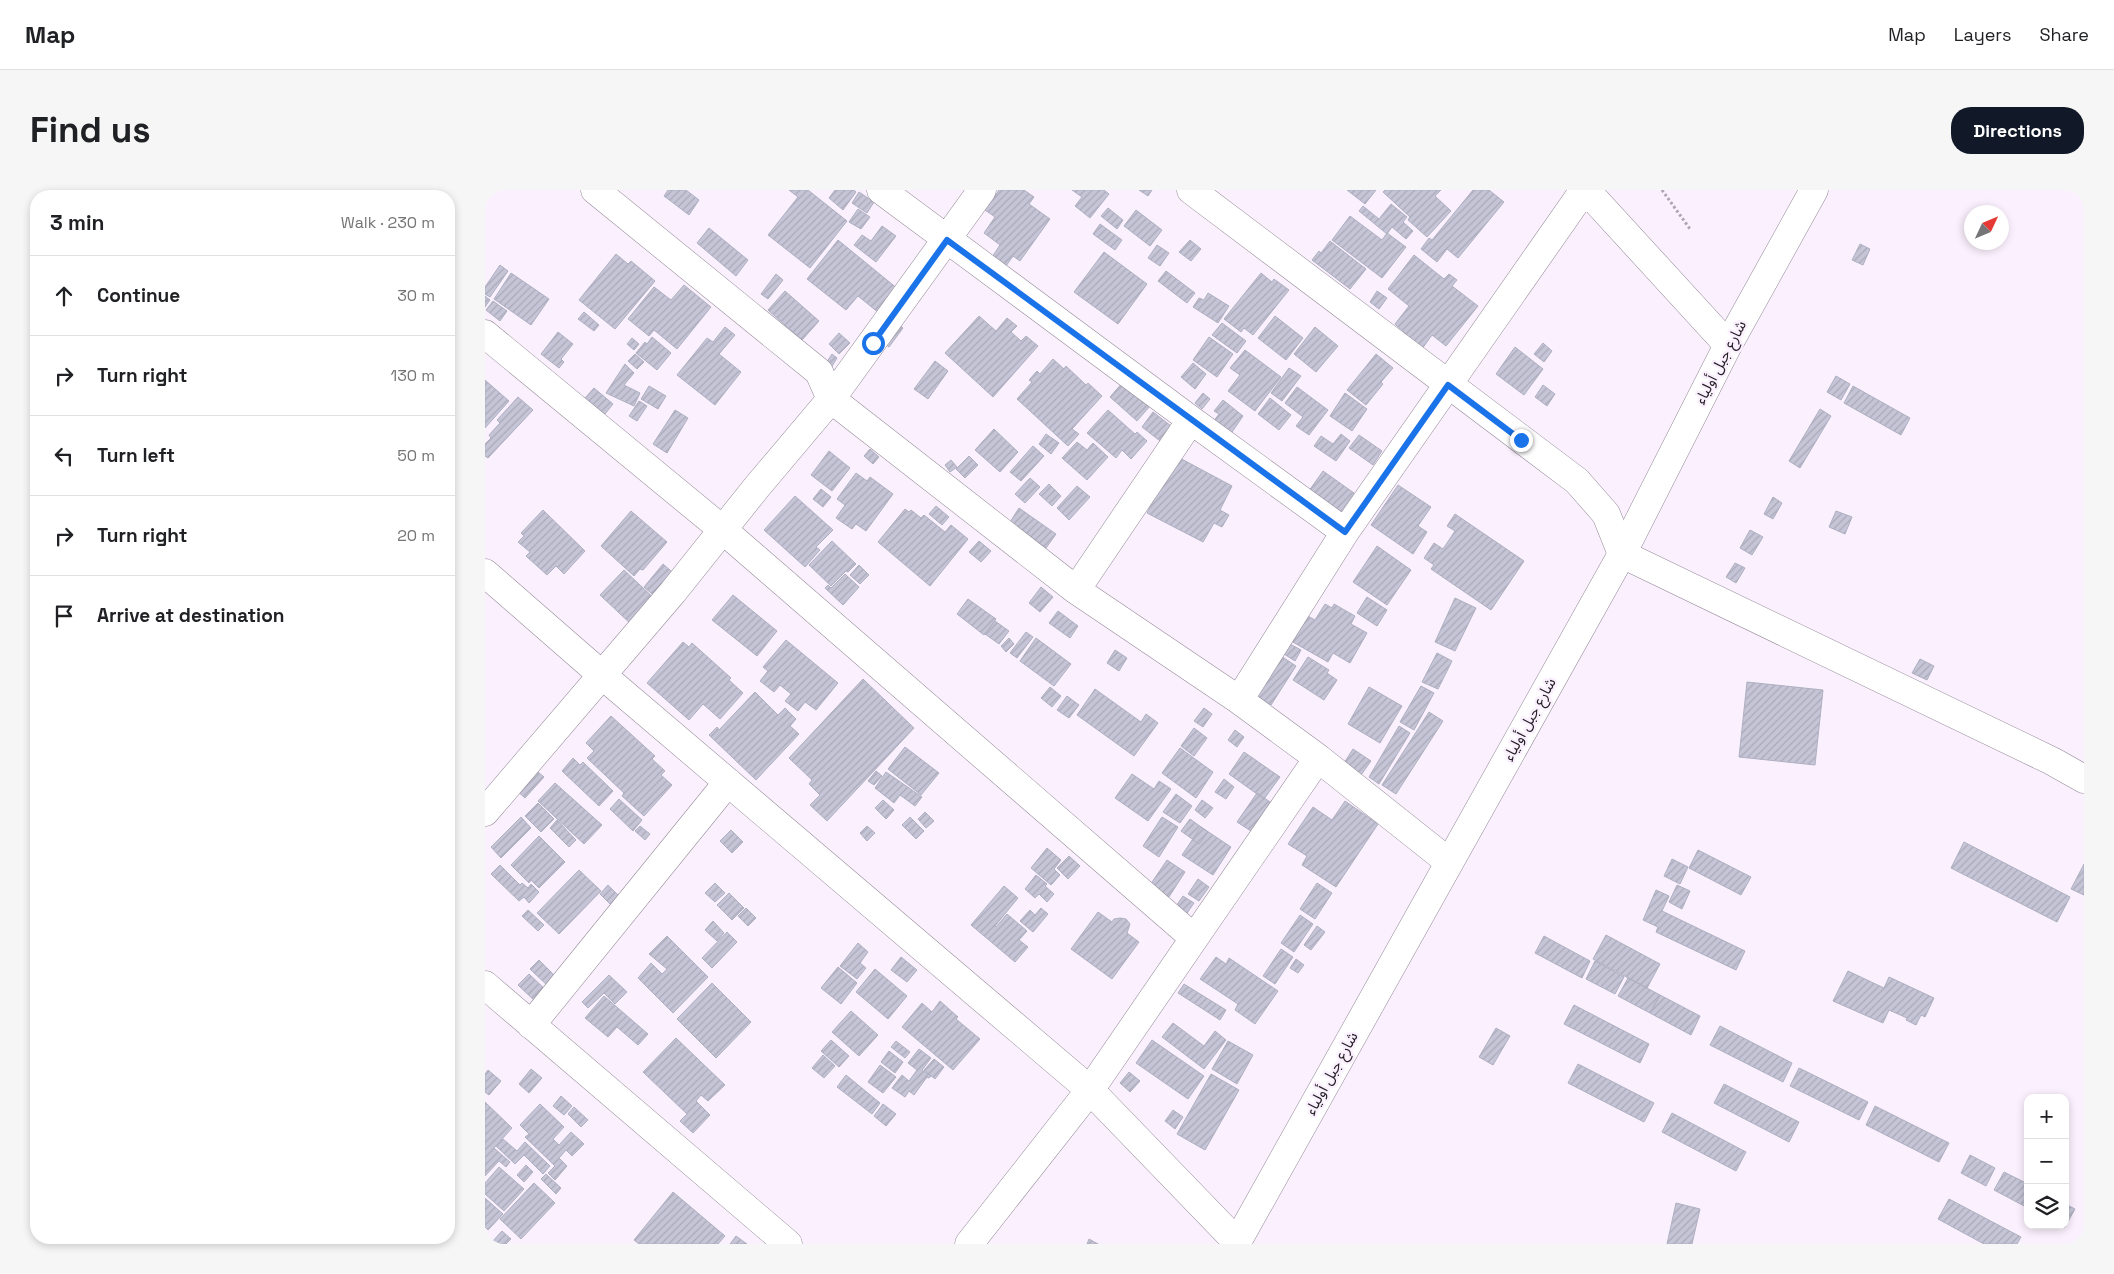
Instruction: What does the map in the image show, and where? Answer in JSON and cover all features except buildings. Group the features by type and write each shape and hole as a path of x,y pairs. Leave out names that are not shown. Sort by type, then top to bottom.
{"main road":[{"path":"595,190 819,372 831,399 1076,590 1239,700 1318,758 1449,862"},
{"path":"881,190 1345,532"},
{"path":"490,796 602,675 673,592 831,399 982,190"},
{"path":"1191,190 1577,481 1606,514 1622,554 2052,761 2084,779"},
{"path":"1239,700 1345,532 1585,190 1728,345"},
{"name":"شارع جبل أولياء","path":"1236,1243 1622,554 1728,345 1814,190"},
{"path":"485,334 723,530 1194,938"},
{"path":"1076,590 1191,420"},
{"path":"485,573 1089,1090 1236,1243"},
{"path":"969,1244 1089,1090 1318,758"},
{"path":"531,1025 728,782"},
{"path":"485,985 788,1244"}],"path":[{"path":"1662,190 1690,229"}],"route":[{"path":"873,343 947,240 1345,532 1448,385 1521,440"}]}
